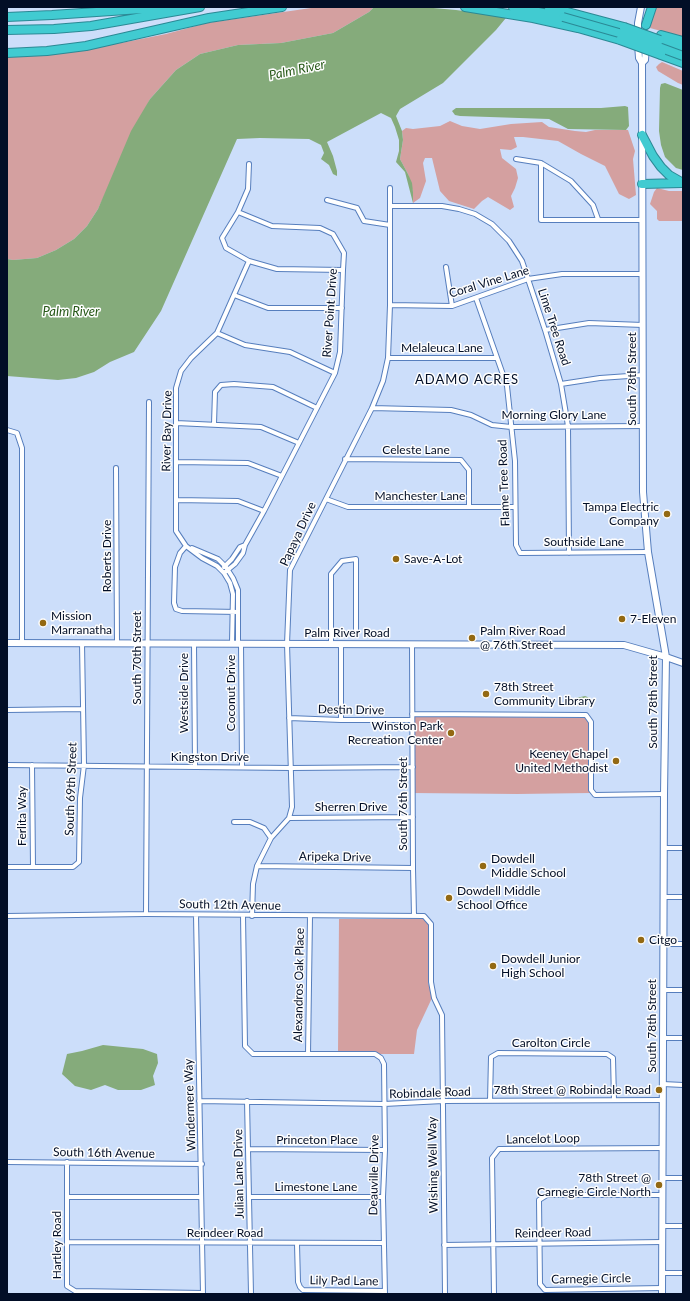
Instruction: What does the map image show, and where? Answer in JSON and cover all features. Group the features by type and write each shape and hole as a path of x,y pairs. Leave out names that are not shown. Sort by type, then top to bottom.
{"highway":[{"path":"7,17 171,7"},
{"path":"7,30 54,29 91,26 200,7"},
{"path":"7,53 47,51 86,46 209,18 282,7"},
{"path":"465,7 555,22 620,40 683,64"},
{"path":"513,7 563,17 606,29 683,56"},
{"path":"549,7 660,37 683,41"},
{"path":"646,25 652,7"},
{"path":"660,37 683,49"},
{"path":"642,135 653,156 661,167 669,175 683,183"},
{"path":"642,184 683,183"}],"street":[{"name":"South 78th Street","path":"641,8 646,25 645,60 642,63 643,492 648,552 666,657 662,1291"},
{"name":"South 78th Street","path":"641,8 638,23 638,58 642,63"},
{"path":"516,159 541,163 571,181 593,206 598,219"},
{"path":"541,163 541,220 642,220"},
{"path":"249,164 248,189 238,212 222,238 226,248 249,261 277,269 344,270"},
{"name":"Papaya Drive","path":"289,818 292,807 287,644 290,570 372,408 383,381 388,358 390,305 390,188"},
{"path":"327,200 357,208 364,221 390,225"},
{"name":"Lime Tree Road","path":"390,206 442,206 459,209 474,214 492,224 509,241 522,261 561,384 568,426 569,552"},
{"name":"River Point Drive","path":"225,570 235,564 243,553 245,545 264,511 334,373 340,352 344,270 344,254 333,234 320,228 272,226 238,212"},
{"name":"River Bay Drive","path":"225,570 202,558 186,546 176,531 176,388 181,371 191,358 217,333 249,261"},
{"path":"446,267 452,306"},
{"name":"Coral Vine Lane","path":"390,305 452,306 528,279 562,274 643,274"},
{"path":"234,295 268,308 342,308"},
{"name":"Flame Tree Road","path":"476,298 506,386 516,461 516,545 520,553"},
{"path":"545,330 589,323 643,324"},
{"path":"217,333 245,345 290,352 334,373"},
{"name":"Melaleuca Lane","path":"388,358 496,358"},
{"path":"561,384 600,378 643,375"},
{"path":"214,424 215,392 221,385 234,384 273,387 317,408"},
{"name":"South 70th Street","path":"146,914 149,402"},
{"name":"Morning Glory Lane","path":"372,408 451,410 471,415 492,425 643,426"},
{"path":"176,423 261,427 299,442"},
{"path":"7,430 17,432 22,448 22,643"},
{"name":"Celeste Lane","path":"345,459 461,460 469,470 469,506"},
{"path":"176,462 248,463 282,476"},
{"name":"Roberts Drive","path":"116,468 117,643"},
{"name":"Manchester Lane","path":"326,499 348,506 515,507"},
{"path":"176,500 238,501 264,511"},
{"path":"186,546 180,553 175,567 174,604 176,609 182,611 238,612"},
{"name":"Southside Lane","path":"520,553 648,552"},
{"path":"331,644 331,574 342,561 356,559 356,635"},
{"path":"225,570 233,594 233,612 237,643"},
{"path":"225,570 233,578 238,590 237,643"},
{"name":"Palm River Road","path":"7,643 624,645 683,663"},
{"name":"South 69th Street","path":"7,867 73,867 78,862 80,798 84,765 82,643"},
{"name":"Westside Drive","path":"194,643 195,766"},
{"name":"Coconut Drive","path":"237,643 242,766"},
{"path":"341,644 341,720"},
{"name":"South 76th Street","path":"412,644 414,916"},
{"path":"7,710 83,710"},
{"path":"412,714 586,715 591,722 591,790 595,795 664,794"},
{"name":"Destin Drive","path":"289,718 412,720"},
{"name":"Kingston Drive","path":"7,765 242,766 291,768 412,767"},
{"name":"Ferlita Way","path":"32,765 33,867"},
{"name":"Sherren Drive","path":"289,818 413,817"},
{"path":"252,916 253,884 257,866 271,838 289,818"},
{"path":"234,822 250,822 264,828 271,838"},
{"path":"664,848 683,848"},
{"name":"Aripeka Drive","path":"257,866 413,868"},
{"path":"664,897 683,897"},
{"name":"South 12th Avenue","path":"7,916 146,914 243,916 424,916 431,924 431,942"},
{"name":"Windermere Way","path":"196,915 199,1101 202,1164 200,1197 203,1293"},
{"path":"243,916 245,1046 252,1054 308,1054"},
{"name":"Alexandros Oak Place","path":"308,1054 310,916"},
{"name":"Wishing Well Way","path":"431,942 431,982 434,998 442,1015 445,1294"},
{"path":"664,944 683,944"},
{"path":"663,990 683,990"},
{"path":"663,1038 683,1038"},
{"name":"Carolton Circle","path":"490,1101 491,1057 498,1053 607,1054 613,1058 614,1100"},
{"name":"Deauville Drive","path":"308,1054 375,1054 381,1058 384,1064 385,1150 383,1197 385,1293"},
{"path":"663,1084 683,1085"},
{"name":"Robindale Road","path":"199,1101 384,1104 443,1101 663,1100"},
{"name":"Julian Lane Drive","path":"247,1101 251,1294"},
{"name":"Lancelot Loop","path":"494,1294 492,1158 499,1150 663,1148"},
{"name":"Princeton Place","path":"249,1149 385,1150"},
{"name":"South 16th Avenue","path":"7,1162 202,1164"},
{"name":"Hartley Road","path":"67,1162 67,1286 75,1291 203,1293"},
{"path":"663,1178 683,1178"},
{"name":"Carnegie Circle","path":"662,1291 545,1290 540,1284 539,1200 547,1195 663,1195"},
{"path":"67,1197 200,1197"},
{"name":"Limestone Lane","path":"249,1197 383,1197"},
{"path":"662,1226 683,1226"},
{"name":"Reindeer Road","path":"67,1242 384,1244"},
{"name":"Reindeer Road","path":"444,1245 662,1242"},
{"name":"Lily Pad Lane","path":"297,1244 298,1282 303,1290 385,1293"},
{"path":"662,1273 683,1273"}],"shaded area":[{"path":"318,7 374,7 369,12 333,33 281,43 238,45 200,54 176,70 150,99 98,209 87,226 74,239 56,250 37,258 7,259 7,50 70,48 121,43 166,34 207,23"},
{"path":"653,7 683,7 683,37 650,28"},
{"path":"662,62 683,71 683,85 658,71 656,67"},
{"path":"450,121 462,126 480,129 511,124 542,122 549,127 575,131 586,132 595,130 628,130 635,151 633,159 636,195 629,199 619,194 605,166 558,141 514,137 517,147 511,150 500,149 502,158 516,169 518,178 511,196 514,207 510,210 488,197 474,209 449,201 440,191 432,158 425,158 423,163 426,181 420,198 413,203 413,192 408,174 400,159 403,140 402,131 406,128 413,129 440,126"},
{"path":"657,188 669,191 683,191 683,221 659,221 657,219 657,211 650,204"},
{"path":"413,716 589,718 591,793 412,793"},
{"path":"339,919 423,919 429,925 428,982 432,998 417,1030 414,1054 338,1052"}],"water":[{"name":"Palm River","path":"374,7 515,7 496,30 443,83 400,109 396,116 402,131 403,140 400,159 412,183 413,203 405,172 396,162 399,151 399,140 395,127 391,118 381,113 327,142 333,156 337,176 333,174 329,165 321,159 324,153 321,145 309,139 237,139 161,311 134,352 110,362 94,372 76,378 58,380 7,376 7,259 37,258 56,250 74,239 87,226 98,209 131,131 150,99 176,70 200,54 238,45 281,43 333,33 369,12"},
{"path":"665,83 683,90 683,170 676,168 665,157 661,145 659,131 660,88 661,84"},
{"path":"628,107 629,126 626,130 568,129 549,119 460,116 455,115 452,111 456,108 601,108"},
{"path":"585,696 590,698 586,701 574,702 572,699"},
{"path":"103,1045 143,1049 157,1054 158,1063 153,1076 155,1085 141,1090 118,1090 105,1085 91,1090 75,1086 62,1074 67,1054"}],"pier":[{"path":"422,7 517,7 509,17"}],"place":[{"name":"Tampa Electric Company","path":"667,514"},
{"name":"Save-A-Lot","path":"396,559"},
{"name":"7-Eleven","path":"622,619"},
{"name":"Mission Marranatha","path":"43,623"},
{"name":"Palm River Road @ 76th Street","path":"472,638"},
{"name":"78th Street Community Library","path":"486,694"},
{"name":"Winston Park Recreation Center","path":"451,733"},
{"name":"Keeney Chapel United Methodist","path":"616,761"},
{"name":"Dowdell Middle School","path":"483,866"},
{"name":"Dowdell Middle School Office","path":"449,898"},
{"name":"Citgo","path":"641,940"},
{"name":"Dowdell Junior High School","path":"493,966"},
{"name":"78th Street @ Robindale Road","path":"659,1090"},
{"name":"78th Street @ Carnegie Circle North","path":"659,1185"}],"district":[{"name":"ADAMO ACRES","path":"467,380"}]}
